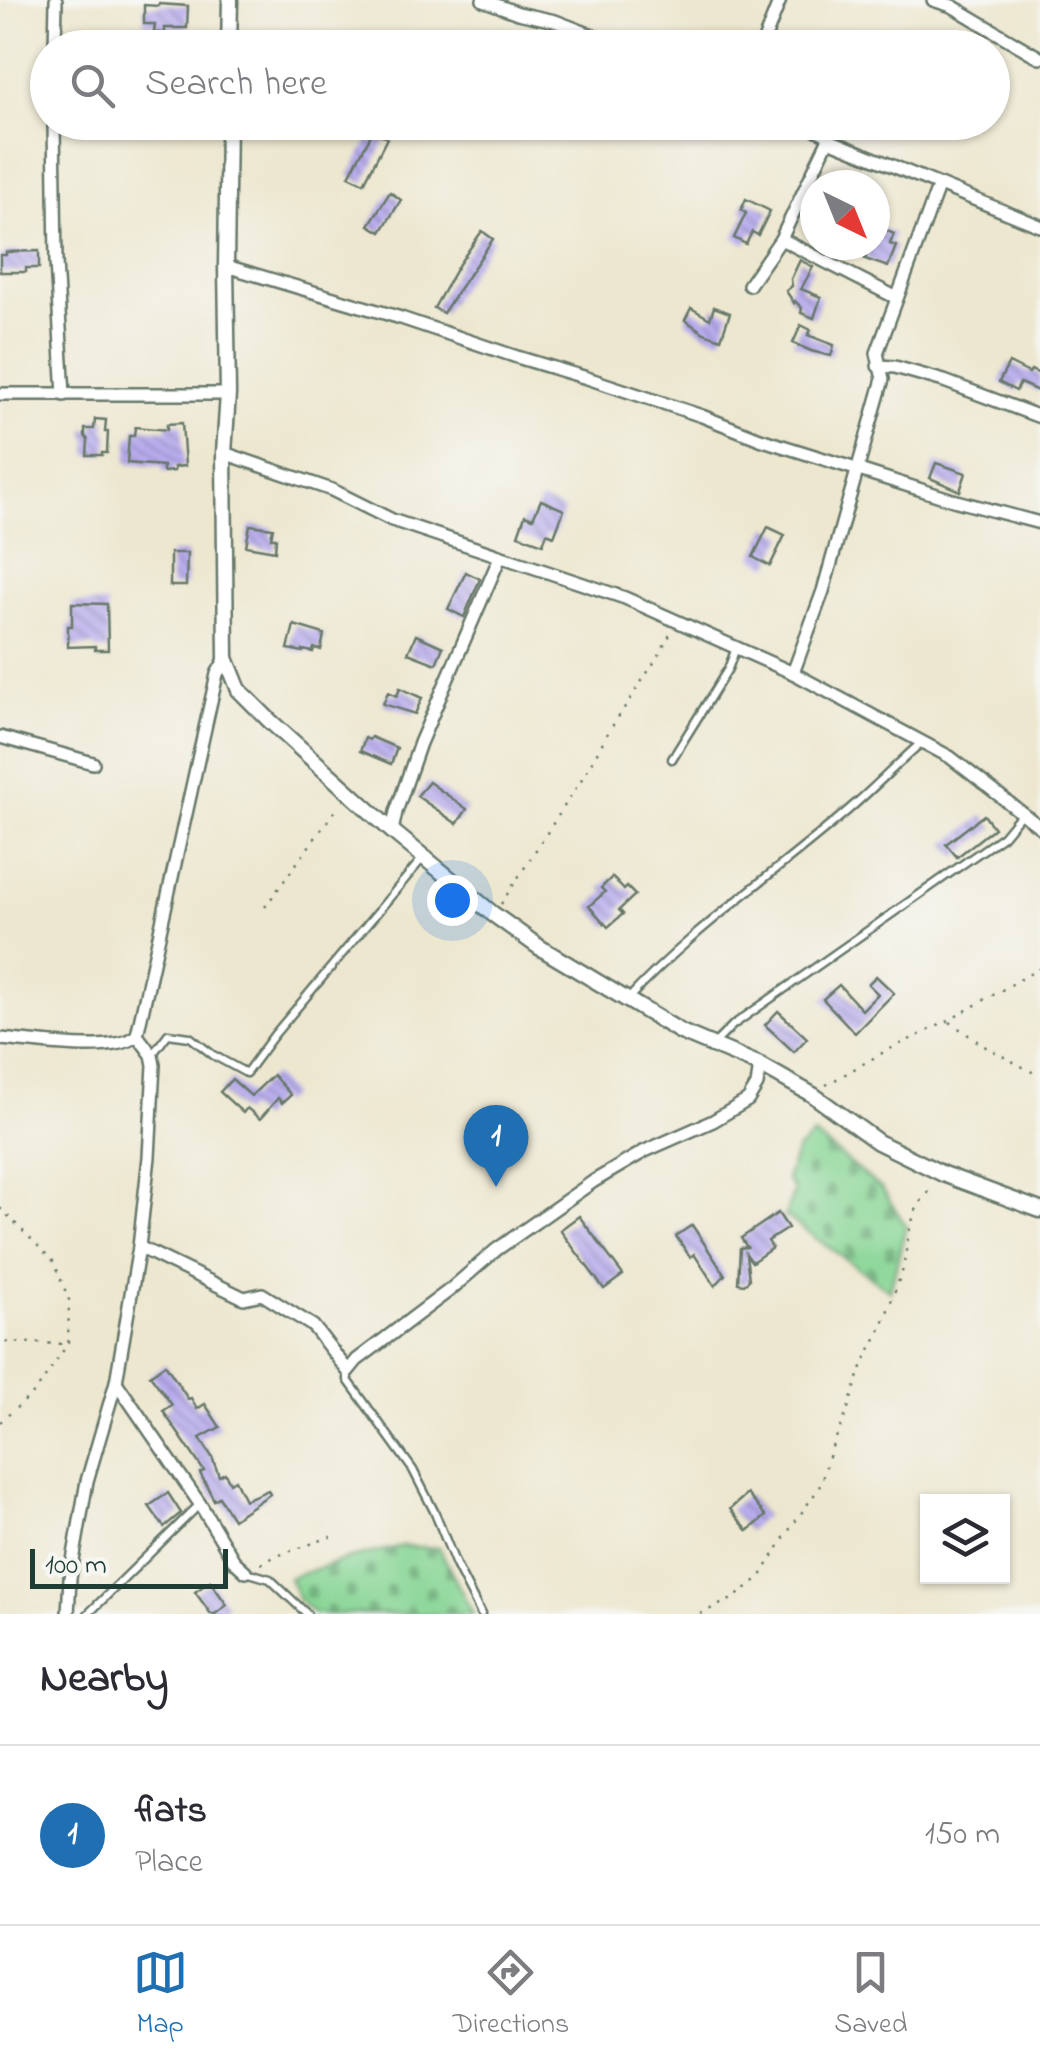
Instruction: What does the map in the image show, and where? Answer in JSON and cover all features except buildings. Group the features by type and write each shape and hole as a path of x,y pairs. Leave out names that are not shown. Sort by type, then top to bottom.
{"street":[{"path":"55,30 56,0"},
{"path":"229,30 230,0"},
{"path":"482,0 578,30"},
{"path":"768,30 780,0"},
{"path":"933,0 952,6 993,30"},
{"path":"1010,40 1040,58"},
{"path":"54,140 64,395"},
{"path":"228,140 226,658 239,690 423,858 539,947 680,1032 760,1065 812,1095 878,1142 944,1174 1040,1210"},
{"path":"750,285 782,239 829,140 1040,226"},
{"path":"794,673 823,591 883,379 877,353 938,187"},
{"path":"782,239 897,298"},
{"path":"226,266 588,378 760,439 953,500 1040,523"},
{"path":"878,366 944,381 1040,416"},
{"path":"0,394 228,394"},
{"path":"224,453 332,490 392,520 625,598 794,673 950,757 1040,827"},
{"path":"392,831 420,743 500,556"},
{"path":"0,1038 105,1047 137,1035 217,674 226,658"},
{"path":"0,737 93,763"},
{"path":"68,1614 70,1578 87,1480 116,1382 149,1157 154,1065 152,1055 137,1035"},
{"path":"138,1247 244,1298 262,1294 313,1326 348,1371 496,1250 594,1180 713,1122 748,1100 760,1065"},
{"path":"116,1382 234,1561 246,1572"}],"lane":[{"path":"672,760 728,670 737,647"},
{"path":"626,1001 687,943 854,805 922,742"},
{"path":"712,1046 733,1024 1004,836 1023,812"},
{"path":"152,1055 168,1034 190,1037 246,1073 423,858"},
{"path":"348,1371 348,1380 413,1470 481,1614"},
{"path":"88,1614 200,1504"},
{"path":"246,1572 270,1579 307,1614"}],"path":[{"path":"494,914 585,774 677,621"},
{"path":"265,907 349,792"},
{"path":"812,1095 1040,968"},
{"path":"948,1021 1036,1074"},
{"path":"700,1614 734,1598 761,1576 820,1488 864,1361 881,1329 903,1270 918,1205 944,1174"},
{"path":"0,1208 54,1262 69,1300 68,1344 36,1391 0,1422"},
{"path":"0,1342 68,1344"},
{"path":"246,1572 274,1557 336,1536"}],"green space":[{"path":"814,1135 882,1189 906,1226 890,1291 785,1216 794,1191 786,1179 797,1150"},
{"path":"402,1546 439,1548 473,1614 314,1614 299,1600 289,1578 346,1559"}],"place":[{"name":"flats","path":"496,1187"}]}
